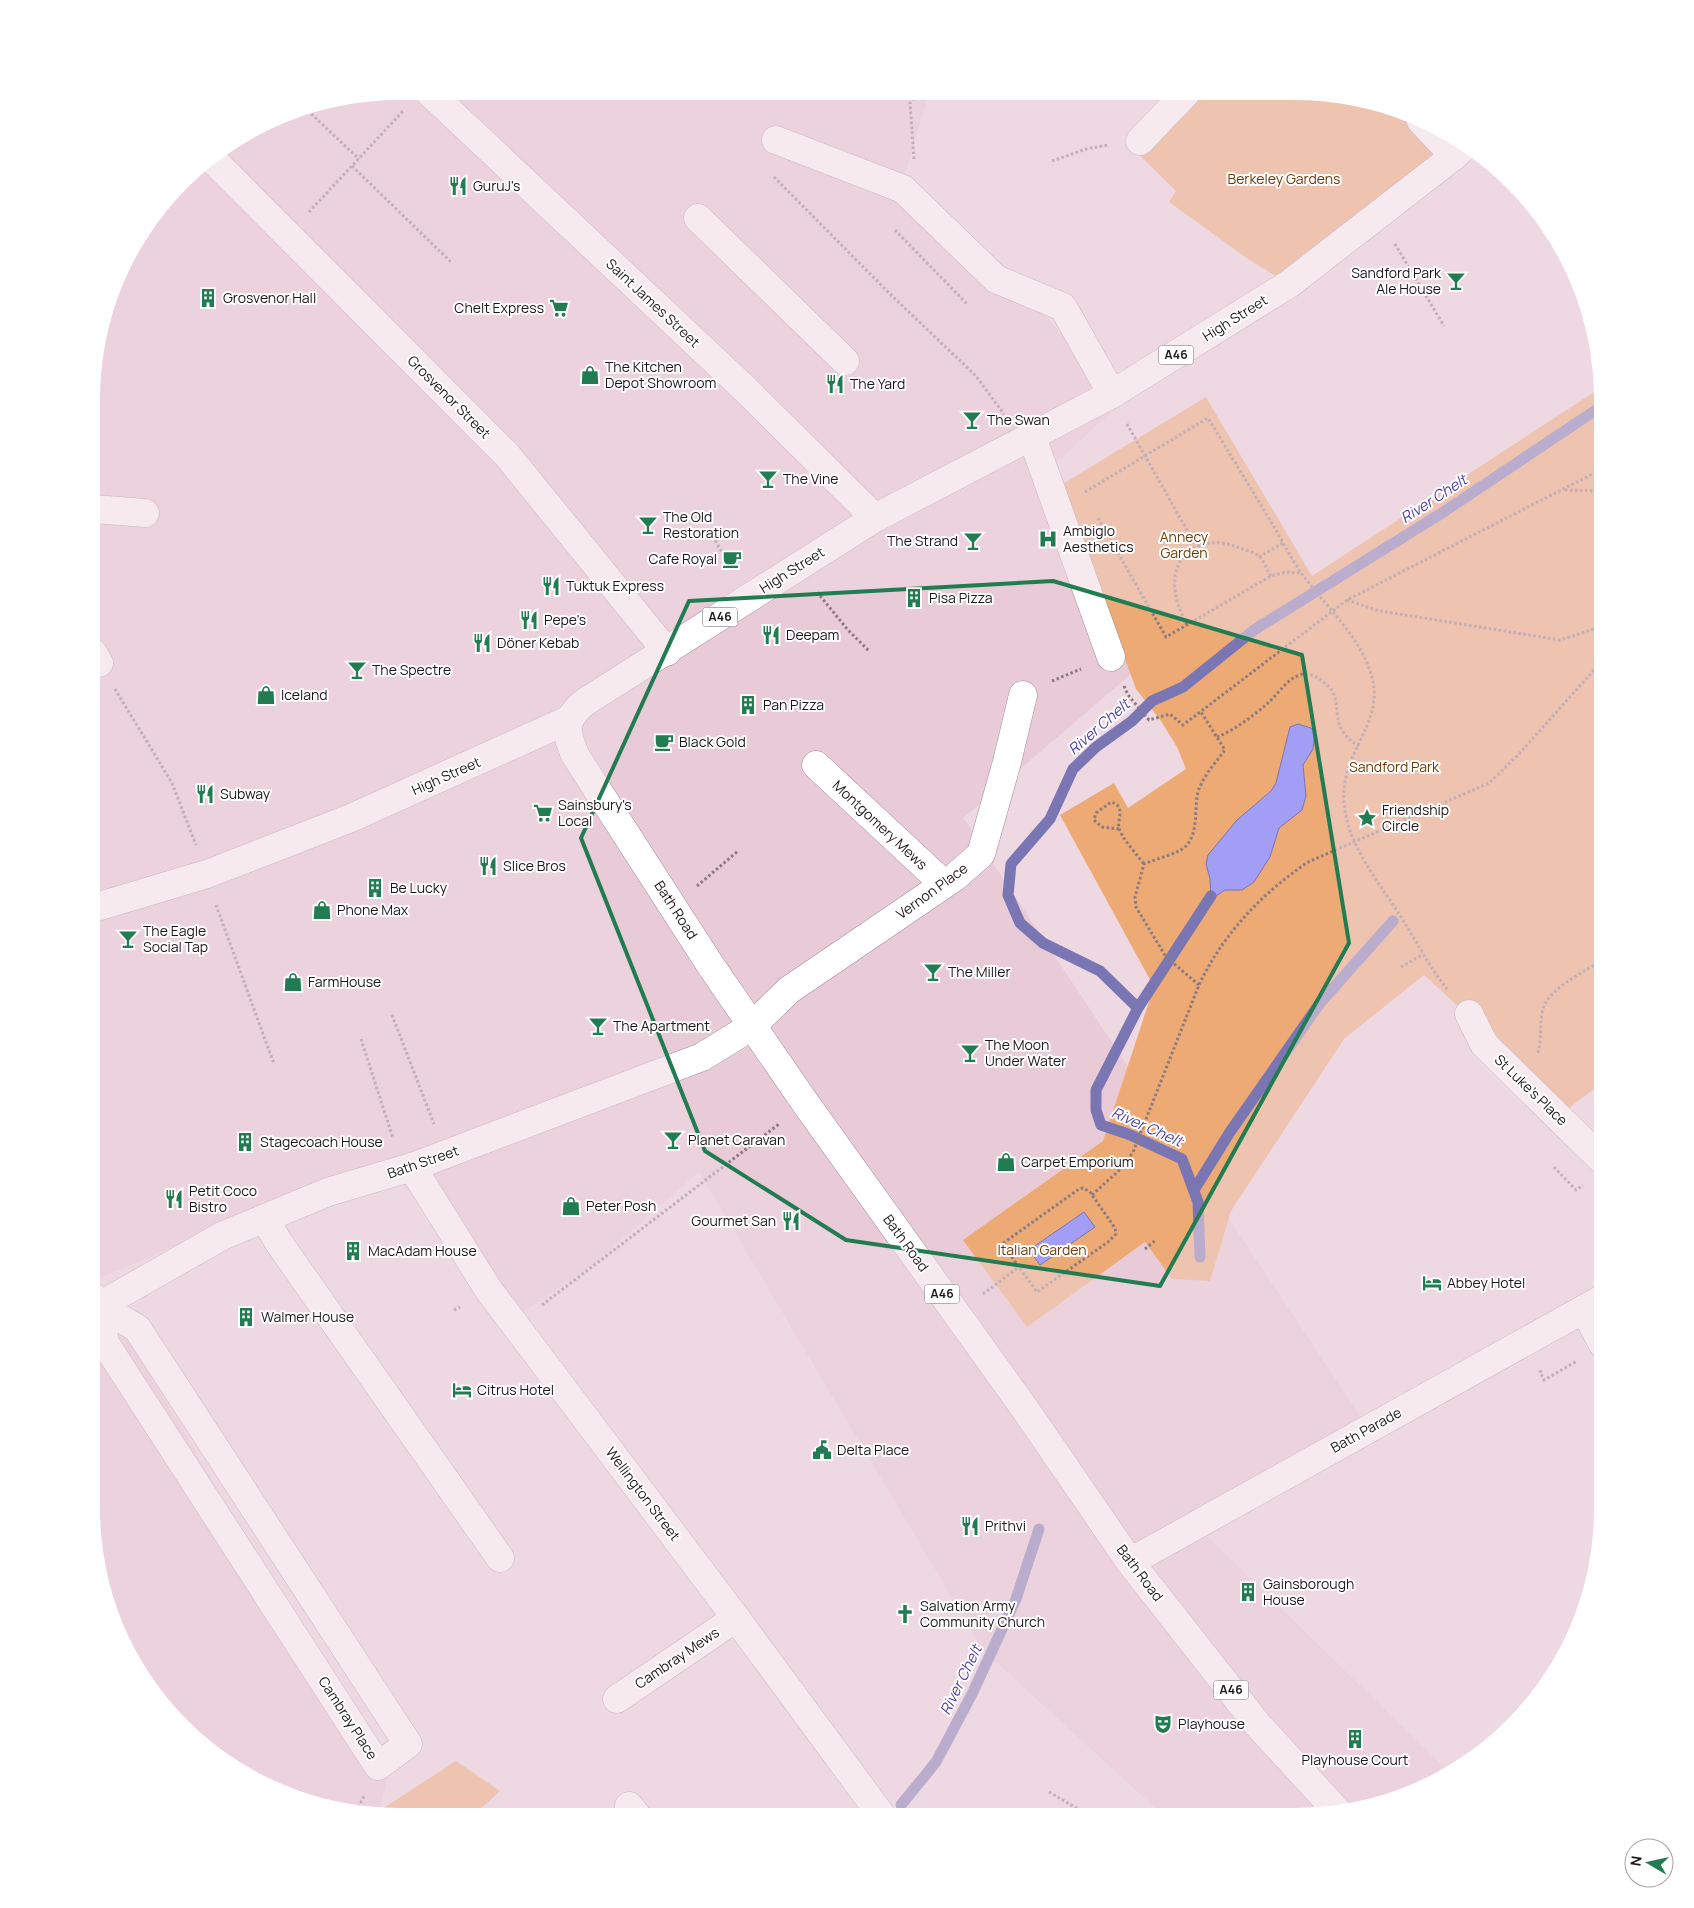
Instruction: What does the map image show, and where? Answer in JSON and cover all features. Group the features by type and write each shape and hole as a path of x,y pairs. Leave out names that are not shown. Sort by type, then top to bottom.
{"main road":[{"name":"Saint James Street","path":"420,100 744,388 875,518"},
{"path":"1140,141 1179,100"},
{"path":"776,140 903,189 996,279 1063,307 1112,394"},
{"name":"High Street","path":"100,906 207,874 351,818 568,720 574,711 585,702 667,652 875,518 1112,394 1289,284 1460,150"},
{"name":"Grosvenor Street","path":"216,163 507,455 667,652"},
{"path":"698,218 845,361"},
{"path":"1028,438 1111,657"},
{"path":"100,509 145,513"},
{"name":"Vernon Place","path":"752,1026 789,990 944,884 981,854 1008,762 1023,695"},
{"name":"Bath Road","path":"568,720 569,739 575,755 752,1026 806,1104 1025,1409 1130,1562 1258,1725 1332,1805"},
{"name":"Montgomery Mews","path":"816,765 944,884"},
{"name":"St Luke's Place","path":"1469,1014 1484,1044 1526,1083 1594,1152"},
{"name":"Bath Street","path":"100,1298 222,1236 328,1192 407,1169 702,1057 752,1026"},
{"name":"Wellington Street","path":"407,1169 515,1325 736,1618 876,1808"},
{"path":"265,1219 279,1243 500,1558"},
{"name":"Cambray Place","path":"100,1304 137,1328 408,1744 378,1766 106,1343 100,1320"},
{"name":"Bath Parade","path":"1130,1562 1593,1304"},
{"name":"Cambray Mews","path":"617,1699 736,1618"}],"path":[{"path":"288,235 416,100"},
{"path":"913,100 910,103 917,202"},
{"path":"311,113 359,159"},
{"path":"1052,161 1086,149 1113,144"},
{"path":"352,166 452,263"},
{"path":"774,177 890,294 976,376 1028,438"},
{"path":"1378,215 1444,326"},
{"path":"890,225 968,305 966,308"},
{"path":"1112,394 1144,456 1196,546"},
{"path":"1088,501 1084,493 1208,418 1302,573 1364,656 1372,678 1373,700 1369,722 1346,776 1344,814 1353,841 1422,955 1432,970 1469,1014"},
{"path":"1128,695 1149,720 1170,714 1183,725 1331,610 1347,600 1594,473"},
{"path":"1563,490 1594,491"},
{"path":"1093,510 1166,637 1271,576 1286,572 1302,573"},
{"path":"710,532 749,598"},
{"path":"1187,625 1178,605 1174,588 1176,573 1186,554 1196,546 1216,541 1259,556 1271,576"},
{"path":"1259,556 1283,543"},
{"path":"812,586 848,630 869,651"},
{"path":"1347,600 1376,610 1560,640 1594,629"},
{"path":"100,665 172,783 207,874 215,903 274,1064"},
{"path":"1092,1195 1124,1166 1133,1152 1199,985 1209,963 1232,929 1284,878 1308,862 1489,784 1594,670"},
{"path":"1217,737 1230,732 1268,703 1290,680 1303,674 1308,674 1329,686 1339,728 1346,739 1359,746"},
{"path":"1199,985 1166,957 1136,908 1135,897 1144,864 1161,856 1176,853 1186,846 1192,837 1199,790 1207,773 1226,750 1201,712"},
{"path":"1119,829 1102,827 1097,825 1094,820 1096,814 1111,802 1120,809 1119,829 1144,864"},
{"path":"674,906 738,851"},
{"path":"1401,967 1422,955"},
{"path":"1526,1083 1542,1038 1544,1006 1553,993 1594,966"},
{"path":"392,1016 433,1119 443,1156"},
{"path":"361,1039 407,1169"},
{"path":"515,1325 806,1104"},
{"path":"1553,1167 1561,1175"},
{"path":"1079,1189 1086,1189 1092,1195 1115,1228 1116,1234 1114,1237 1037,1292 1019,1267 1002,1244 1079,1189"},
{"path":"1145,1249 1156,1240"},
{"path":"992,1287 1019,1267"},
{"path":"1548,1368 1540,1372 1544,1380 1580,1360"},
{"path":"1050,1792 1077,1808"}],"highlighted area":[{"path":"1053,581 1302,655 1349,943 1160,1286 846,1240 705,1151 581,838 689,601"}],"shaded area":[{"path":"399,100 927,100 904,178 1127,397 1056,463 1144,663 963,818 1360,1416 1208,1537 1445,1768 1410,1785 1373,1798 1334,1805 1295,1808 1155,1808 983,1650 699,1172 595,1263 515,1318 383,1162 100,1278 100,399 103,360 110,321 123,284 140,249 174,202 202,174 233,150 284,123 321,110 341,106"},
{"path":"1298,724 1311,728 1315,733 1313,749 1303,765 1306,796 1302,810 1279,828 1270,857 1254,882 1242,890 1225,890 1216,896 1211,896 1210,879 1206,864 1208,855 1237,820 1271,791 1276,783 1290,727"},
{"path":"1084,1212 1095,1227 1040,1265 1029,1250"},
{"path":"100,1290 387,1778 381,1807 321,1798 267,1777 233,1758 202,1734 174,1706 140,1659 123,1624 110,1587 103,1548 100,1509"}],"green space":[{"name":"Berkeley Gardens","path":"1180,100 1295,100 1353,106 1373,110 1410,123 1459,149 1289,284 1248,259 1169,202 1176,191 1134,150"},
{"name":"Sandford Park","path":"1594,392 1594,1089 1569,1108 1424,975 1344,1039 1231,1211 1210,1281 1172,1279 1145,1242 1027,1327 963,1240 1103,1141 1154,987 1060,815 1114,783 1128,808 1186,769 1177,747 1161,721 1136,689 1061,485 1206,397 1312,576"},
{"path":"456,1761 500,1791 481,1808 385,1807"}],"waterway":[{"name":"River Chelt","path":"1200,1257 1198,1202 1182,1159 1128,1134 1101,1125 1096,1110 1096,1090 1138,1008 1100,971 1043,943 1020,923 1008,895 1011,864 1050,819 1073,769 1096,747 1132,721 1152,701 1183,687 1254,630 1442,513 1594,411"},
{"path":"1138,1008 1211,896"},
{"path":"1194,1190 1230,1132 1320,1003 1393,921"},
{"name":"River Chelt","path":"901,1805 936,1762 972,1694 1016,1599 1039,1529"}],"place":[{"name":"GuruJ's","path":"458,186"},
{"name":"Sandford Park Ale House","path":"1456,281"},
{"name":"Grosvenor Hall","path":"208,298"},
{"name":"Chelt Express","path":"559,308"},
{"name":"The Kitchen Depot Showroom","path":"590,375"},
{"name":"The Yard","path":"835,384"},
{"name":"The Swan","path":"972,420"},
{"name":"The Vine","path":"768,479"},
{"name":"The Old Restoration","path":"648,525"},
{"name":"Ambiglo Aesthetics","path":"1048,539"},
{"name":"The Strand","path":"973,541"},
{"name":"Cafe Royal","path":"732,559"},
{"name":"Tuktuk Express","path":"551,586"},
{"name":"Pisa Pizza","path":"914,598"},
{"name":"Pepe's","path":"529,620"},
{"name":"Deepam","path":"771,635"},
{"name":"Döner Kebab","path":"482,643"},
{"name":"The Spectre","path":"357,670"},
{"name":"Iceland","path":"266,695"},
{"name":"Pan Pizza","path":"748,705"},
{"name":"Black Gold","path":"664,742"},
{"name":"Subway","path":"205,794"},
{"name":"Sainsbury's Local","path":"543,813"},
{"name":"Friendship Circle","path":"1367,818"},
{"name":"Slice Bros","path":"488,866"},
{"name":"Be Lucky","path":"375,888"},
{"name":"Phone Max","path":"322,910"},
{"name":"The Eagle Social Tap","path":"128,939"},
{"name":"The Miller","path":"933,972"},
{"name":"FarmHouse","path":"293,982"},
{"name":"The Apartment","path":"598,1026"},
{"name":"The Moon Under Water","path":"970,1053"},
{"name":"Planet Caravan","path":"673,1140"},
{"name":"Stagecoach House","path":"245,1142"},
{"name":"Carpet Emporium","path":"1006,1162"},
{"name":"Petit Coco Bistro","path":"174,1199"},
{"name":"Peter Posh","path":"571,1206"},
{"name":"Gourmet San","path":"791,1221"},
{"name":"MacAdam House","path":"353,1251"},
{"name":"Abbey Hotel","path":"1432,1283"},
{"name":"Walmer House","path":"246,1317"},
{"name":"Citrus Hotel","path":"462,1390"},
{"name":"Delta Place","path":"822,1450"},
{"name":"Prithvi","path":"970,1526"},
{"name":"Gainsborough House","path":"1248,1592"},
{"name":"Salvation Army Community Church","path":"905,1614"},
{"name":"Playhouse","path":"1163,1724"},
{"name":"Playhouse Court","path":"1355,1739"}],"park label":[{"name":"Annecy Garden","path":"1184,546"},
{"name":"Italian Garden","path":"1042,1250"}]}
